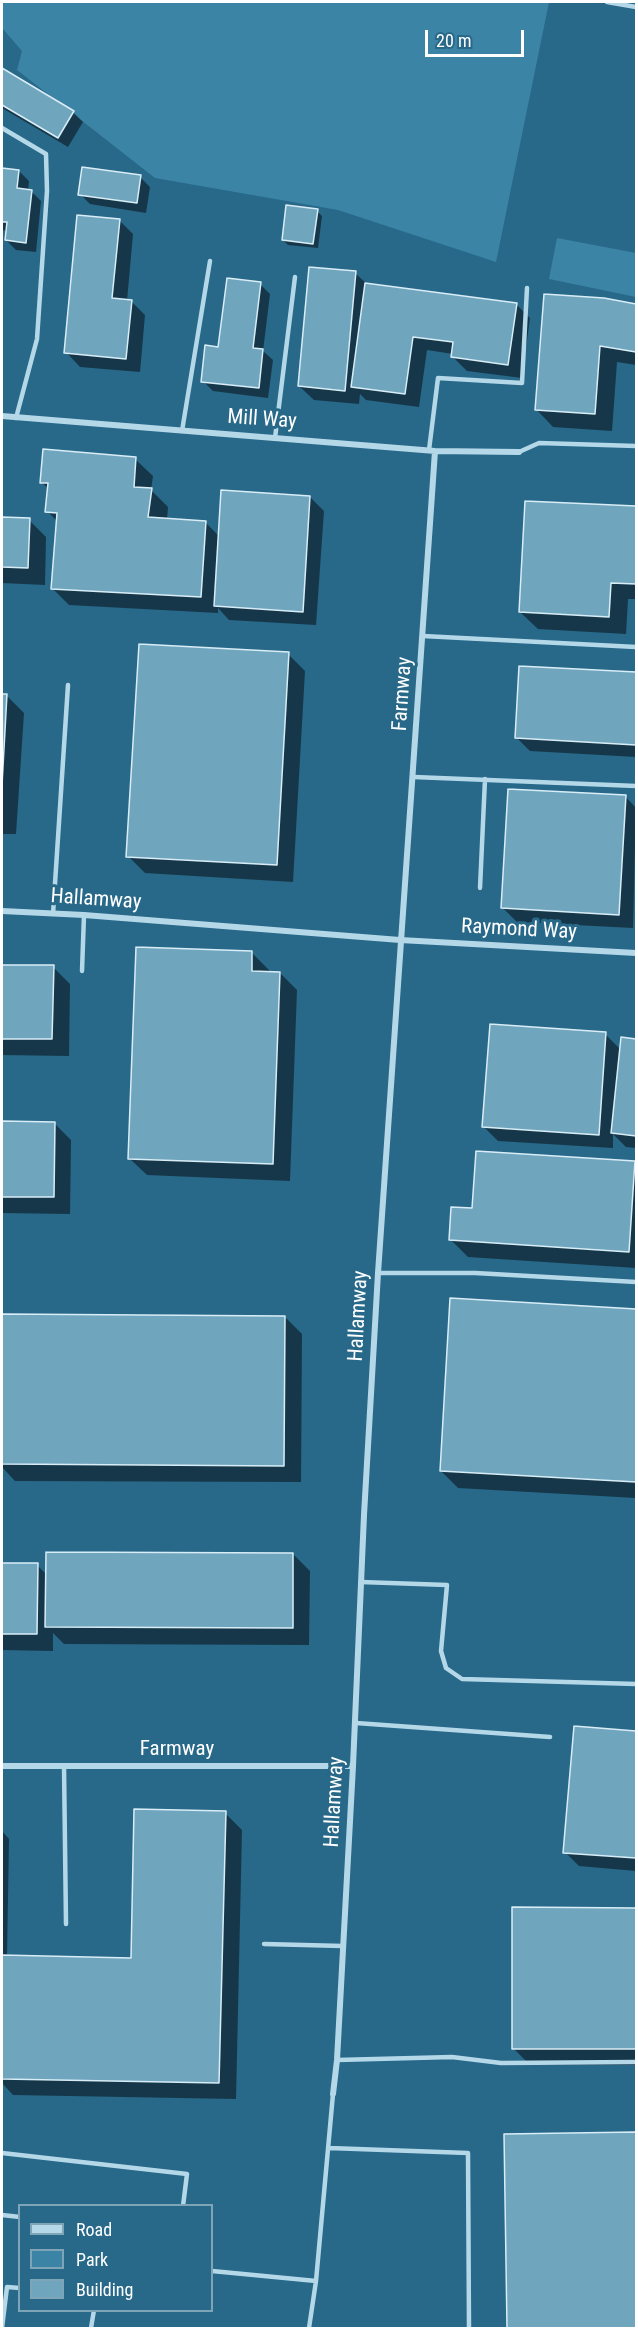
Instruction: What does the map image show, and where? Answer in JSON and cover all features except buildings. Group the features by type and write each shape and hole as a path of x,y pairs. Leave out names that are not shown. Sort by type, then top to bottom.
{"street":[{"name":"Mill Way","path":"2,416 432,450 519,453"},
{"name":"Farmway","path":"400,940 414,777 432,450"},
{"name":"Hallamway","path":"2,911 84,915 400,940 378,1273 361,1582 356,1723 337,2060 333,2094"},
{"name":"Raymond Way","path":"400,940 636,953"},
{"name":"Farmway","path":"2,1766 353,1766"}],"lane":[{"path":"607,2 636,8"},
{"path":"2,128 46,154 47,191 37,339 16,417"},
{"path":"182,431 210,261"},
{"path":"275,438 295,278"},
{"path":"432,450 438,378 522,383 527,288"},
{"path":"519,453 539,443 636,446"},
{"path":"423,636 636,647"},
{"path":"53,914 68,685"},
{"path":"414,777 636,786"},
{"path":"480,888 485,780"},
{"path":"82,971 84,915"},
{"path":"378,1273 475,1273 636,1282"},
{"path":"361,1582 447,1585 441,1651 446,1668 462,1679 636,1684"},
{"path":"356,1723 550,1737"},
{"path":"64,1766 66,1924"},
{"path":"264,1944 343,1946"},
{"path":"337,2060 452,2057 501,2063 636,2062"},
{"path":"309,2328 316,2281 333,2094"},
{"path":"329,2148 468,2152 469,2328"},
{"path":"2,2152 187,2174 183,2204"},
{"path":"2,2215 18,2217"},
{"path":"213,2271 316,2281"},
{"path":"2,2328 4,2286"},
{"path":"91,2328 94,2312"}],"green space":[{"path":"2,2 549,2 496,262 338,210 155,178 17,70 22,51 2,28"},
{"path":"557,238 636,253 636,297 549,279"}]}
